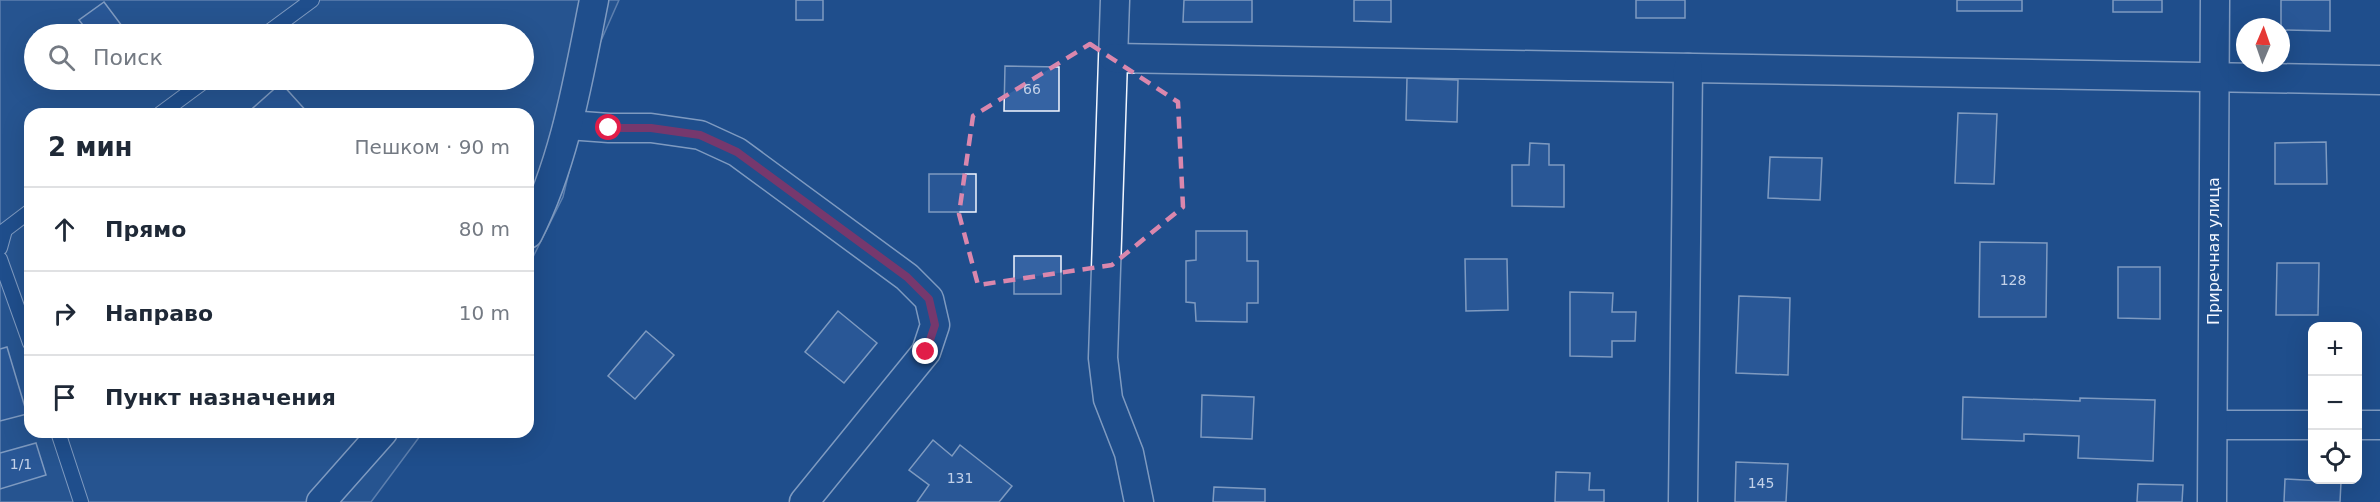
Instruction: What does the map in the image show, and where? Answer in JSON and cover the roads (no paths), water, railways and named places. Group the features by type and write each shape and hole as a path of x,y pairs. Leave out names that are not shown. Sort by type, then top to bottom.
{"street":[{"path":"534,221 546,194 568,125 594,0"},
{"path":"1115,0 1103,358 1108,399 1129,453 1138,502"},
{"name":"Приречная улица","path":"2212,502 2215,0"},
{"path":"1114,58 2380,80"},
{"path":"1683,502 1688,68"},
{"path":"568,125 651,128 700,135 737,152 907,277 929,299 935,325 926,352 804,502"},
{"path":"2212,425 2308,425"},
{"path":"2362,425 2380,425"},
{"path":"321,502 378,438"}],"lane":[{"path":"280,24 312,0"},
{"path":"168,108 192,90"},
{"path":"0,248 5,230 24,216"},
{"path":"0,259 24,327"},
{"path":"60,438 81,502"}]}
